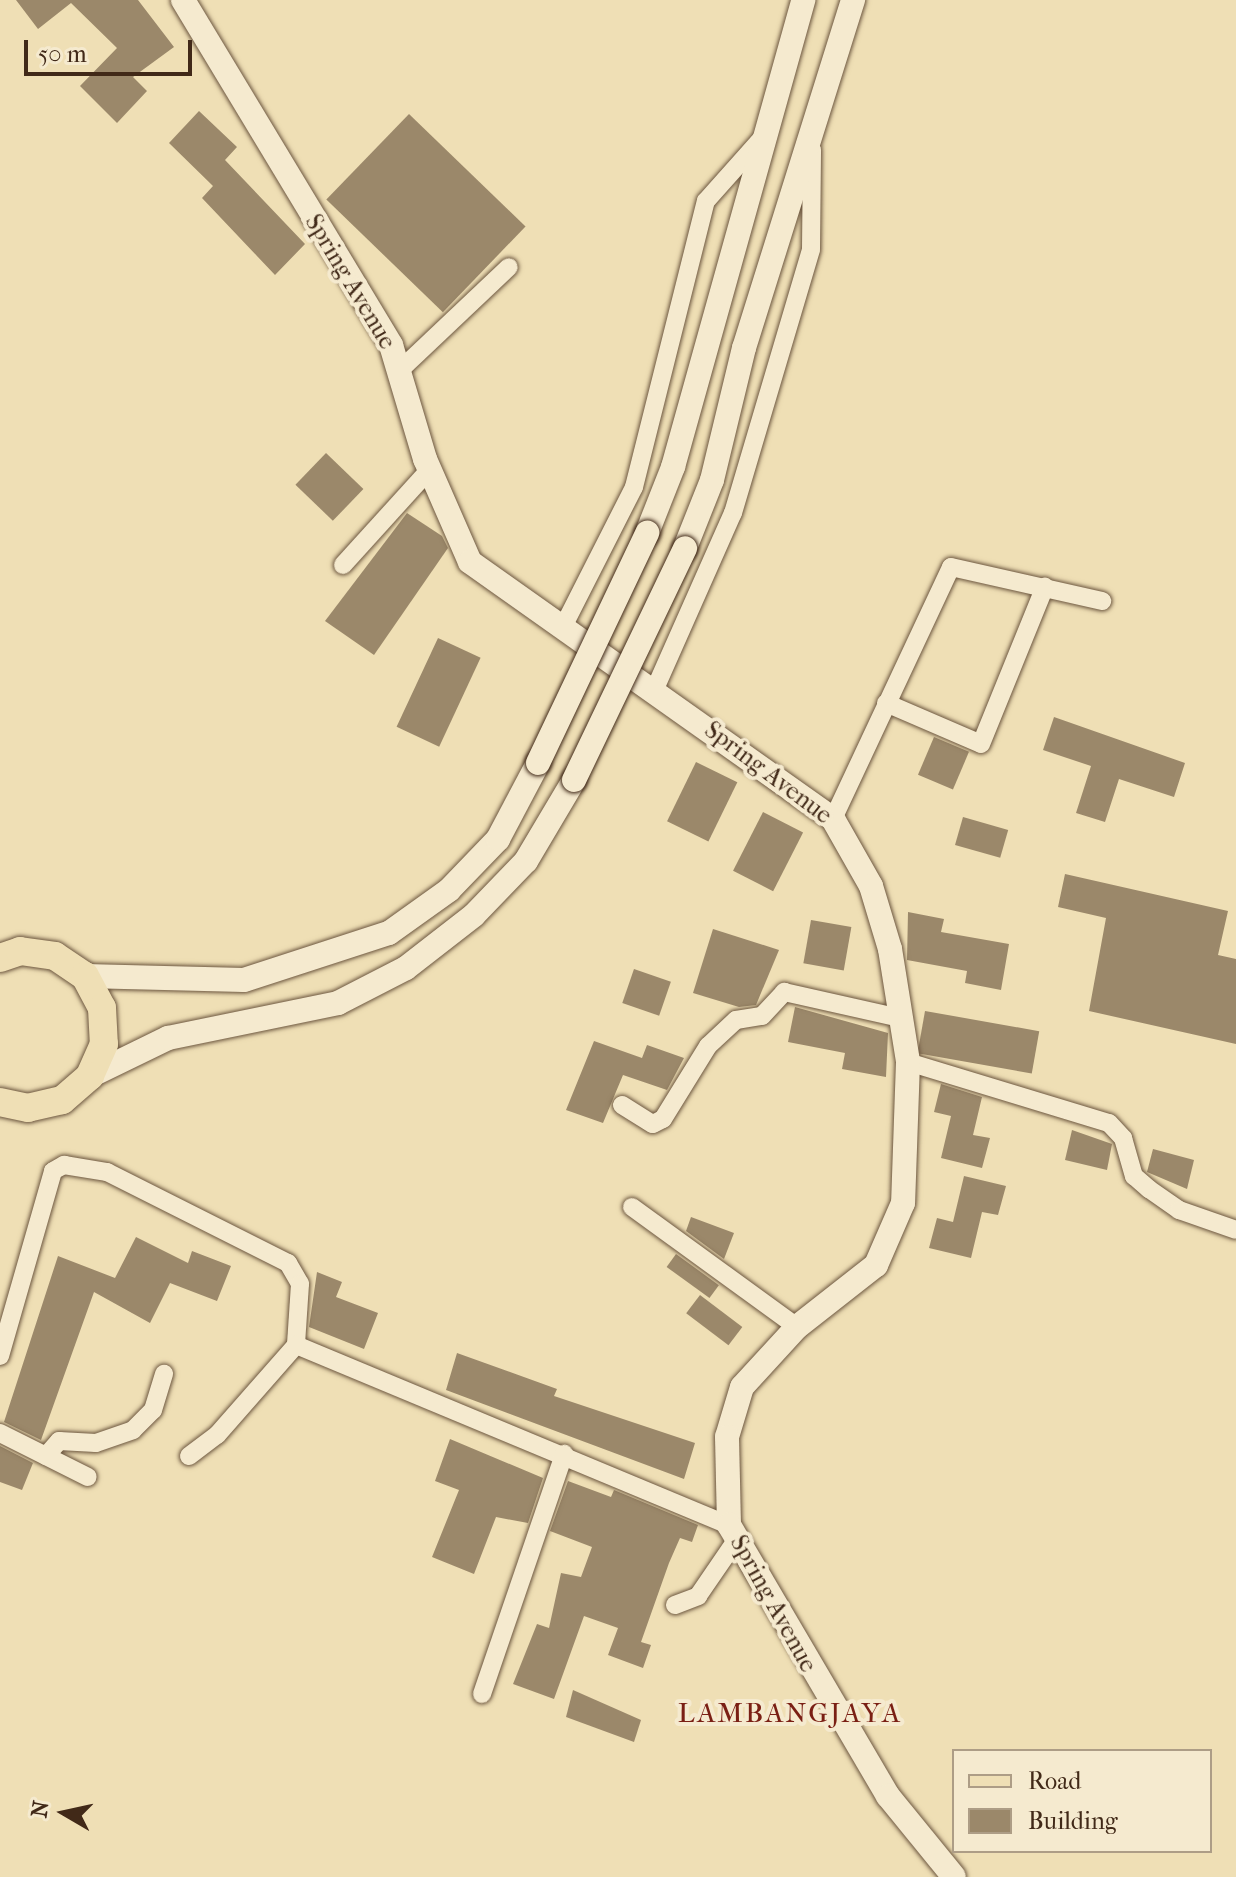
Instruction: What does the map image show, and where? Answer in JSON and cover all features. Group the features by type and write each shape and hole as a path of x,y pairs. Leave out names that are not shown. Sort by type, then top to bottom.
{"main road":[{"path":"0,958 20,951 55,956 85,976 102,1008 104,1044 90,1076 62,1100 28,1108 0,1102"}],"street":[{"name":"Spring Avenue","path":"183,0 391,345 429,470 470,562 833,819 871,886 908,1062 908,1149 892,1239 856,1284 797,1327 742,1387 727,1437 732,1534 888,1796 954,1877"},
{"path":"85,976 244,980 389,933 449,890 498,839 538,763 647,533 673,467 803,0"},
{"path":"90,1076 168,1038 338,1003 406,968 474,915 526,861 574,780 685,548 812,147 853,0"},
{"path":"562,629 634,487 706,201 767,132"},
{"path":"654,691 733,513 811,249 812,147"},
{"path":"399,371 509,267"},
{"path":"343,565 429,470"},
{"path":"833,819 951,567 1102,601"},
{"path":"886,703 981,744 1045,586"},
{"path":"622,1105 653,1124 663,1119 708,1046 736,1020 762,1016 784,992 900,1018"},
{"path":"908,1062 1109,1123 1123,1138 1134,1176 1149,1189 1179,1210 1236,1230"},
{"path":"0,1356 47,1183 64,1165 107,1172 288,1263 300,1284 296,1345 217,1435 189,1456"},
{"path":"632,1207 797,1327"},
{"path":"296,1345 564,1454 732,1534 698,1596 675,1605"},
{"path":"46,1456 59,1441 96,1443 133,1430 153,1410 164,1374"},
{"path":"0,1433 88,1477"},
{"path":"482,1694 564,1454"}],"building":[{"path":"16,0 138,0 174,47 133,77 147,91 117,123 80,86 117,48 71,3 38,29"},
{"path":"199,111 237,147 225,160 305,244 275,275 202,198 213,186 169,143"},
{"path":"409,114 526,227 443,312 326,200"},
{"path":"326,453 363,489 333,521 295,485"},
{"path":"407,513 442,536 448,548 374,655 325,621"},
{"path":"438,638 481,658 439,747 397,727"},
{"path":"1054,717 1185,763 1174,797 1119,779 1105,822 1076,813 1091,766 1043,750"},
{"path":"934,737 969,752 953,790 918,775"},
{"path":"696,762 737,782 708,841 667,821"},
{"path":"763,812 803,832 773,891 733,871"},
{"path":"963,817 1008,830 1000,858 955,845"},
{"path":"1065,874 1228,911 1218,955 1236,959 1236,1044 1089,1011 1106,918 1058,907"},
{"path":"908,912 944,919 941,932 1009,944 1001,990 965,983 967,971 907,960"},
{"path":"811,920 851,927 844,970 803,963"},
{"path":"713,929 779,950 756,1005 739,1007 693,993"},
{"path":"634,969 671,982 659,1016 622,1003"},
{"path":"795,1007 888,1033 886,1077 842,1069 845,1053 788,1042"},
{"path":"925,1011 1039,1031 1032,1073 918,1053"},
{"path":"594,1041 642,1058 647,1045 684,1058 667,1090 623,1075 603,1123 566,1110"},
{"path":"941,1084 982,1097 973,1135 990,1138 982,1168 941,1158 951,1116 934,1112"},
{"path":"1072,1130 1112,1144 1107,1170 1065,1160"},
{"path":"1153,1149 1194,1160 1187,1189 1147,1172"},
{"path":"964,1176 1006,1186 998,1215 982,1212 971,1258 929,1248 937,1218 953,1222"},
{"path":"691,1217 734,1233 724,1259 686,1231"},
{"path":"136,1237 188,1263 192,1251 231,1266 217,1301 170,1283 150,1323 94,1292 41,1440 4,1422 58,1256 115,1278"},
{"path":"676,1254 719,1285 709,1298 667,1267"},
{"path":"317,1272 342,1282 336,1297 378,1313 364,1349 309,1327"},
{"path":"700,1295 742,1327 728,1345 686,1313"},
{"path":"457,1353 557,1389 554,1396 695,1443 684,1479 446,1390"},
{"path":"450,1439 543,1478 528,1523 496,1517 474,1574 432,1557 459,1490 435,1481"},
{"path":"0,1446 33,1463 22,1490 0,1482"},
{"path":"568,1481 611,1497 614,1490 698,1525 692,1542 680,1538 669,1563 641,1642 651,1645 643,1668 608,1655 618,1628 584,1616 554,1699 513,1684 537,1624 549,1628 561,1573 581,1577 592,1547 550,1531"},
{"path":"573,1690 641,1720 634,1742 566,1717"}],"district":[{"name":"LAMBANGJAYA","path":"790,1713"}]}
